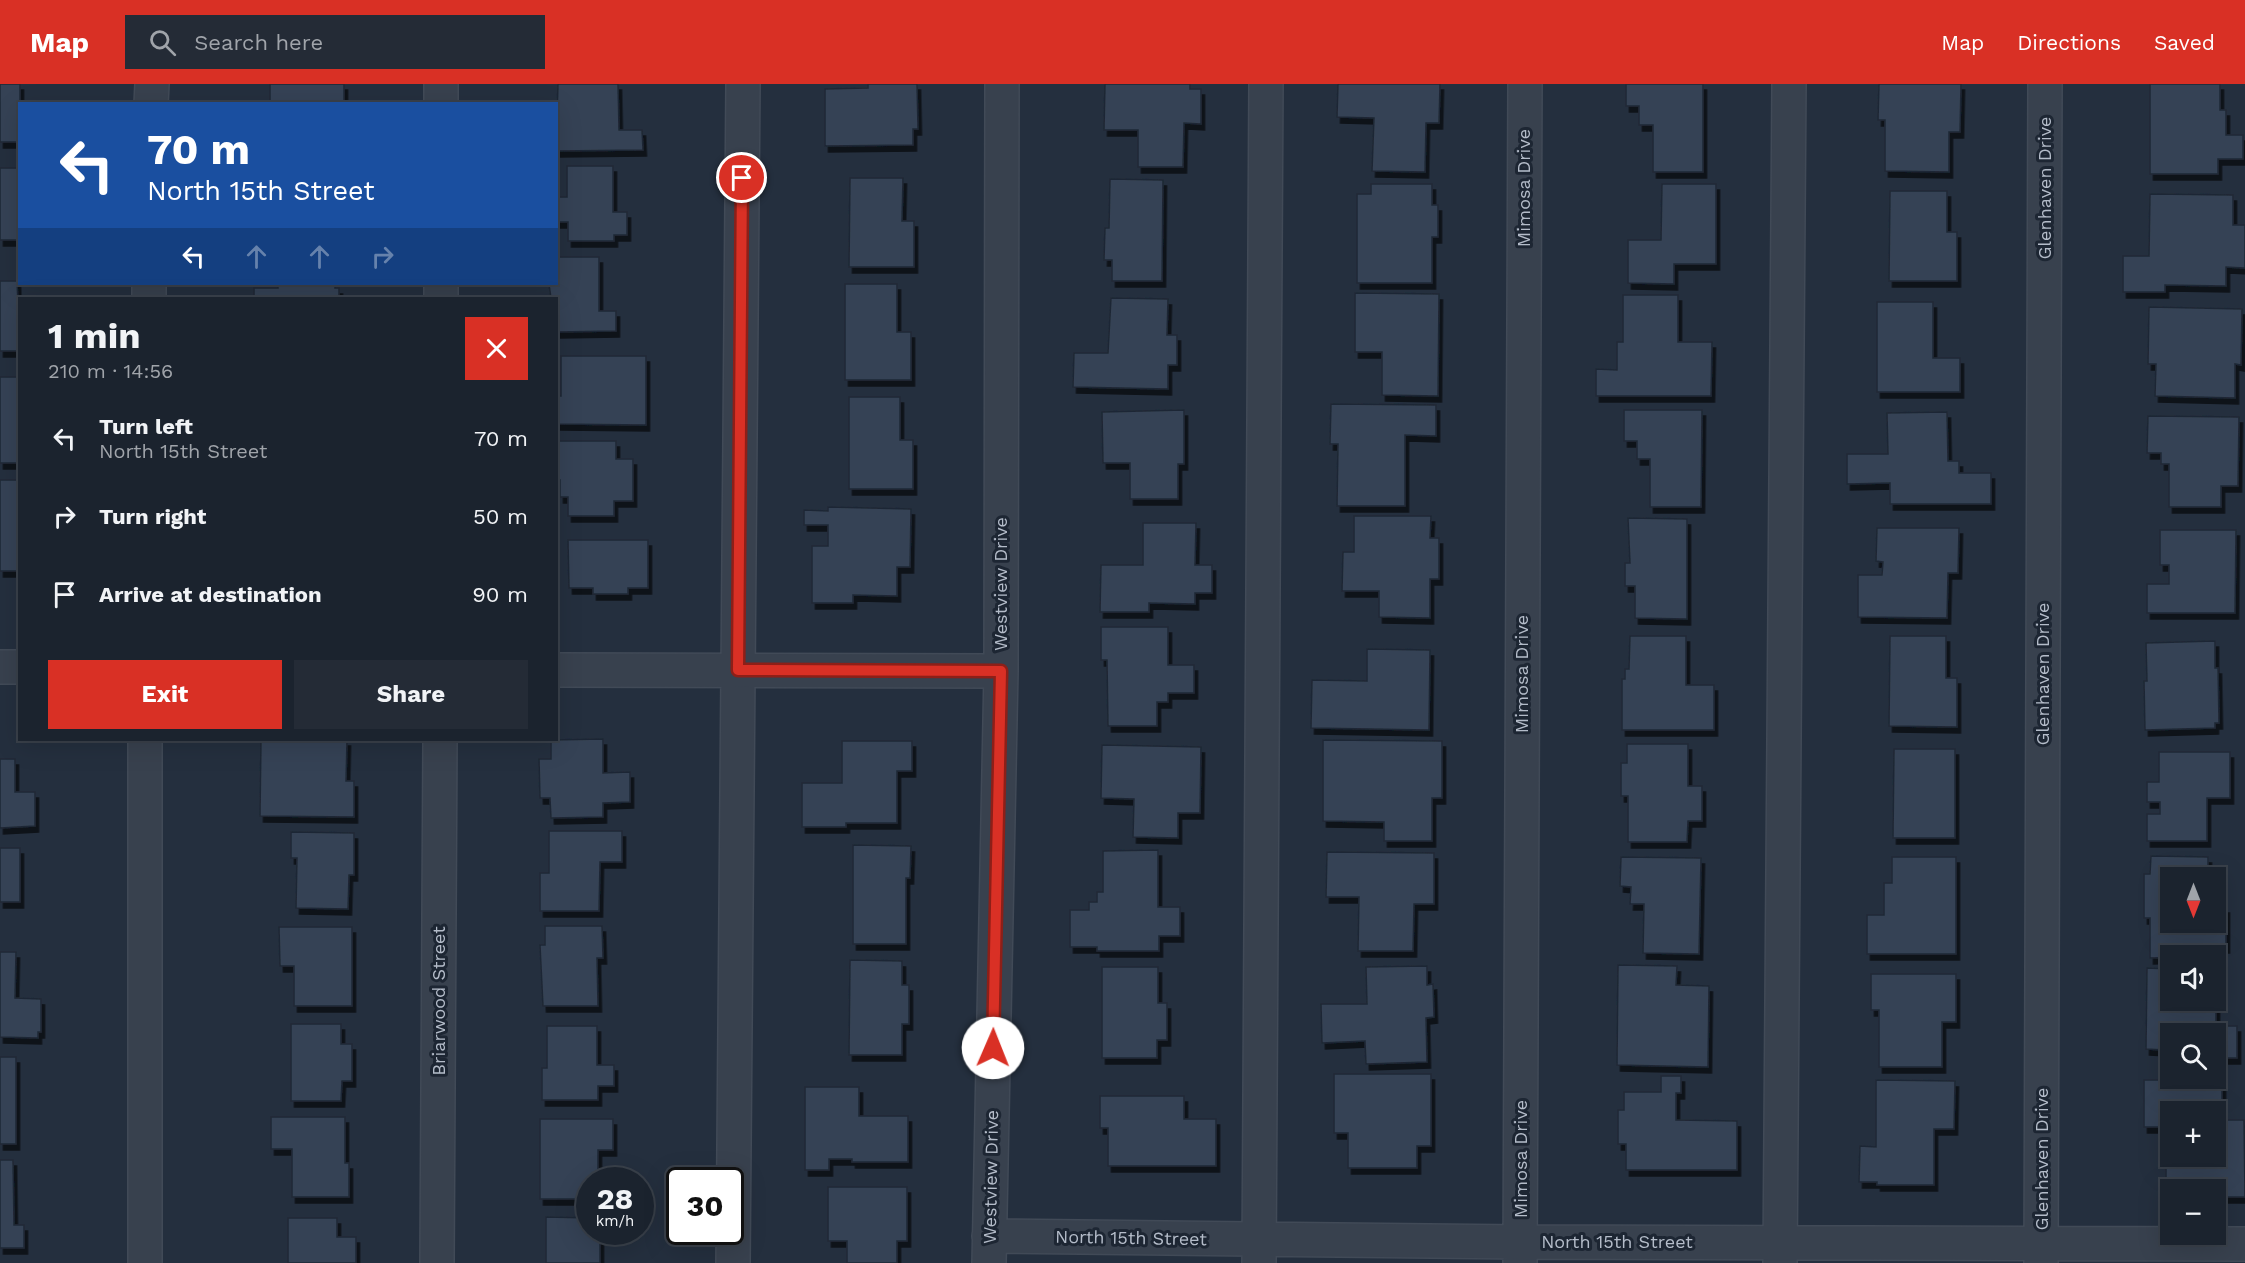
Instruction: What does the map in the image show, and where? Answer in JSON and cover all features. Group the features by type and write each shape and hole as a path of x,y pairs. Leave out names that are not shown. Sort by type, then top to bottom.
{"street":[{"path":"152,84 152,102"},
{"path":"441,84 441,102"},
{"path":"734,1263 742,84"},
{"name":"Westview Drive","path":"989,1250 1001,671 1002,84"},
{"path":"1259,1251 1266,84"},
{"name":"Mimosa Drive","path":"1520,1252 1524,84"},
{"path":"1780,1252 1789,84"},
{"name":"Glenhaven Drive","path":"2041,1252 2045,84"},
{"path":"0,667 18,667"},
{"path":"558,670 1001,671"},
{"path":"145,741 145,1263"},
{"name":"Briarwood Street","path":"437,1263 440,741"},
{"name":"North 15th Street","path":"989,1250 2041,1252 2245,1244"}],"building":[{"path":"0,84 20,84 18,142 0,142"},
{"path":"270,84 344,84 344,102 270,102"},
{"path":"558,84 618,84 619,130 642,130 643,150 558,151"},
{"path":"868,84 917,84 918,129 913,129 913,145 825,146 825,89 868,88"},
{"path":"1105,84 1190,84 1190,89 1201,89 1201,124 1184,123 1183,167 1138,167 1138,130 1104,130"},
{"path":"1338,84 1440,84 1439,123 1426,123 1425,172 1372,171 1374,118 1337,117"},
{"path":"1626,84 1703,84 1703,172 1653,172 1653,125 1639,125 1639,106 1626,106"},
{"path":"1879,84 1961,84 1960,132 1949,132 1949,172 1885,171 1885,120 1878,120"},
{"path":"2150,84 2220,84 2220,110 2226,110 2226,135 2243,135 2243,159 2218,159 2218,174 2150,174"},
{"path":"567,166 613,166 613,212 627,212 627,235 614,235 614,241 568,241 568,222 558,222 558,197 567,197"},
{"path":"0,168 18,168 18,240 0,240"},
{"path":"850,178 903,178 902,221 914,221 914,267 849,267"},
{"path":"1110,179 1163,180 1162,281 1112,281 1112,260 1104,260 1105,228 1109,228"},
{"path":"1371,184 1432,184 1432,205 1438,205 1438,237 1432,237 1432,283 1357,283 1357,194 1371,194"},
{"path":"1662,184 1716,184 1716,264 1674,264 1674,284 1628,283 1628,240 1661,240"},
{"path":"1890,191 1947,191 1947,232 1957,232 1957,281 1889,281"},
{"path":"2150,194 2233,195 2233,225 2245,225 2245,268 2226,267 2226,286 2165,285 2165,292 2123,292 2123,256 2149,256"},
{"path":"558,257 599,257 599,311 616,311 616,331 558,332 558,297 551,297 549,285 558,285"},
{"path":"0,281 17,281 18,351 0,351"},
{"path":"845,284 897,284 897,332 911,332 911,380 845,380"},
{"path":"278,285 335,285 335,288 339,288 339,297 254,297 254,288 278,288"},
{"path":"1355,293 1439,294 1438,396 1382,395 1382,352 1355,352"},
{"path":"1623,295 1678,295 1678,342 1712,342 1711,396 1596,396 1596,369 1617,370 1617,342 1623,342"},
{"path":"1111,298 1168,299 1167,335 1177,335 1177,365 1168,365 1168,389 1073,387 1074,353 1108,353"},
{"path":"1877,302 1933,302 1933,358 1960,358 1960,392 1877,392"},
{"path":"2149,307 2242,309 2241,365 2235,364 2235,398 2155,396 2156,364 2148,364"},
{"path":"561,356 646,356 646,425 558,424 558,396 561,396"},
{"path":"0,377 18,377 18,463 0,463"},
{"path":"849,397 900,397 900,440 913,440 913,489 849,489"},
{"path":"1331,404 1436,405 1436,436 1405,435 1405,506 1337,506 1338,444 1330,444"},
{"path":"1184,410 1184,464 1178,464 1178,499 1130,499 1130,463 1103,463 1102,412"},
{"path":"1624,410 1702,410 1701,507 1650,507 1650,459 1637,459 1637,441 1624,441"},
{"path":"1947,412 1948,461 1959,461 1959,473 1991,473 1991,504 1890,504 1890,483 1847,484 1847,454 1888,454 1887,413"},
{"path":"2148,416 2239,417 2238,486 2221,486 2221,507 2169,507 2169,464 2161,464 2161,453 2147,453"},
{"path":"558,441 616,441 616,459 633,459 633,501 614,501 614,516 568,516 568,497 560,497 560,480 558,480"},
{"path":"0,480 18,480 18,571 0,571"},
{"path":"828,507 911,509 910,567 897,567 897,596 853,595 853,603 812,603 812,546 828,546 828,525 804,525 804,510 828,511"},
{"path":"1354,516 1431,516 1430,538 1439,538 1439,579 1430,579 1430,618 1379,617 1379,591 1342,591 1343,552 1354,552"},
{"path":"1628,518 1687,519 1687,619 1635,618 1635,586 1625,586 1625,563 1630,563"},
{"path":"1143,523 1196,523 1195,565 1212,565 1212,593 1195,593 1195,604 1149,603 1149,612 1100,612 1101,565 1143,565"},
{"path":"1877,528 1959,528 1958,573 1948,573 1947,618 1858,617 1858,575 1882,575 1883,562 1876,561"},
{"path":"2160,530 2236,530 2235,613 2147,613 2147,584 2169,584 2169,565 2160,565"},
{"path":"568,540 648,540 648,588 628,588 628,594 593,594 593,588 569,588"},
{"path":"1101,627 1168,627 1168,665 1194,665 1194,693 1168,693 1168,702 1157,702 1157,726 1108,726 1107,660 1101,660"},
{"path":"1630,636 1686,636 1686,685 1714,685 1714,730 1622,730 1622,679 1625,679 1625,669 1629,669"},
{"path":"1890,636 1946,636 1946,678 1957,678 1957,727 1889,726"},
{"path":"2215,641 2219,723 2215,723 2215,728 2145,730 2146,643"},
{"path":"1367,649 1430,650 1429,730 1311,728 1312,680 1367,681"},
{"path":"603,739 603,773 630,772 630,802 603,803 603,817 551,818 550,798 540,798 539,759 551,759 551,741"},
{"path":"1323,740 1442,741 1442,798 1432,798 1432,841 1384,841 1384,822 1323,821"},
{"path":"261,741 347,741 346,781 354,781 354,817 260,816"},
{"path":"842,741 912,741 912,771 897,771 897,823 846,823 846,827 802,827 802,783 842,783"},
{"path":"1627,744 1688,744 1688,786 1702,786 1702,821 1688,821 1687,842 1628,842 1628,796 1621,796 1621,763 1627,763"},
{"path":"1102,745 1201,747 1200,813 1178,813 1178,838 1133,837 1134,799 1101,798"},
{"path":"1894,749 1955,749 1955,838 1893,838"},
{"path":"2159,752 2230,752 2230,798 2207,798 2207,841 2147,841 2147,814 2160,814 2160,802 2147,802 2147,782 2159,782"},
{"path":"0,759 15,759 15,792 35,792 35,826 0,828"},
{"path":"549,831 622,831 622,862 600,862 599,911 540,911 540,873 549,873"},
{"path":"291,832 354,833 354,875 349,875 348,909 296,908 297,858 291,858"},
{"path":"853,845 911,846 910,878 906,878 906,944 853,944"},
{"path":"0,848 20,848 20,902 0,902"},
{"path":"1158,850 1158,907 1180,907 1180,936 1159,936 1159,951 1097,951 1097,947 1070,947 1070,910 1089,910 1089,902 1097,902 1097,892 1103,892 1103,851"},
{"path":"1327,852 1434,853 1434,904 1414,904 1413,951 1358,951 1359,897 1326,897"},
{"path":"2151,856 2208,857 2208,867 2160,867 2160,933 2226,933 2226,945 2160,945 2160,958 2150,958 2150,918 2144,918 2144,874 2150,874"},
{"path":"1621,857 1701,858 1699,954 1643,953 1644,904 1630,904 1631,887 1620,886"},
{"path":"1892,857 1956,857 1956,954 1867,954 1867,915 1884,915 1884,883 1892,883"},
{"path":"545,926 602,926 603,958 597,958 598,1006 543,1006 540,945 545,945"},
{"path":"279,927 352,927 352,1006 294,1006 294,966 280,966"},
{"path":"0,952 16,952 15,998 41,999 41,1032 38,1032 38,1038 0,1037"},
{"path":"850,960 902,961 902,985 909,985 909,1024 902,1024 902,1055 849,1055"},
{"path":"1618,965 1677,966 1676,985 1709,986 1708,1067 1617,1065"},
{"path":"1427,966 1427,985 1433,984 1434,1017 1426,1018 1427,1062 1366,1064 1365,1041 1322,1043 1321,1004 1367,1004 1366,967"},
{"path":"1102,967 1158,967 1158,1003 1167,1003 1167,1040 1157,1040 1157,1058 1102,1058"},
{"path":"2147,968 2160,969 2160,1011 2216,1011 2216,1023 2160,1023 2160,1050 2146,1049"},
{"path":"1871,974 1956,974 1956,1022 1942,1022 1942,1067 1879,1067 1879,1010 1871,1010"},
{"path":"291,1024 341,1024 341,1044 352,1044 352,1081 342,1081 341,1101 291,1101"},
{"path":"547,1026 597,1026 597,1065 614,1065 614,1086 598,1086 598,1100 542,1100 542,1068 547,1068"},
{"path":"2226,1026 2237,1026 2237,1058 2226,1058"},
{"path":"0,1057 16,1057 16,1144 0,1144"},
{"path":"1334,1074 1431,1074 1431,1146 1417,1146 1417,1168 1348,1168 1348,1133 1334,1133"},
{"path":"1661,1076 1681,1076 1681,1093 1676,1093 1676,1120 1737,1121 1737,1170 1626,1170 1626,1144 1618,1144 1618,1110 1624,1110 1624,1092 1661,1092"},
{"path":"1876,1080 1955,1081 1954,1129 1934,1129 1934,1185 1877,1185 1877,1182 1859,1182 1860,1146 1876,1147"},
{"path":"2144,1080 2160,1080 2160,1089 2222,1089 2222,1101 2160,1101 2160,1127 2144,1127"},
{"path":"805,1087 859,1087 859,1116 908,1116 908,1162 852,1162 852,1159 829,1159 829,1170 805,1170"},
{"path":"1100,1096 1184,1096 1184,1119 1216,1119 1216,1166 1108,1166 1108,1128 1100,1128"},
{"path":"271,1117 345,1117 345,1163 349,1163 349,1197 292,1197 292,1149 271,1149"},
{"path":"540,1119 613,1119 613,1150 598,1150 598,1167 576,1167 576,1199 540,1199"},
{"path":"2226,1120 2244,1120 2245,1197 2226,1197 2226,1179 2166,1179 2166,1167 2226,1167"},
{"path":"0,1160 13,1160 14,1225 24,1225 24,1248 0,1248"},
{"path":"828,1187 907,1187 907,1241 897,1241 897,1263 847,1263 847,1241 828,1241"},
{"path":"546,1217 576,1218 576,1245 600,1245 600,1263 546,1263"},
{"path":"288,1218 337,1218 337,1237 356,1237 356,1263 288,1263"}],"route":[{"path":"742,178 738,670 1001,671 993,1048"}]}
